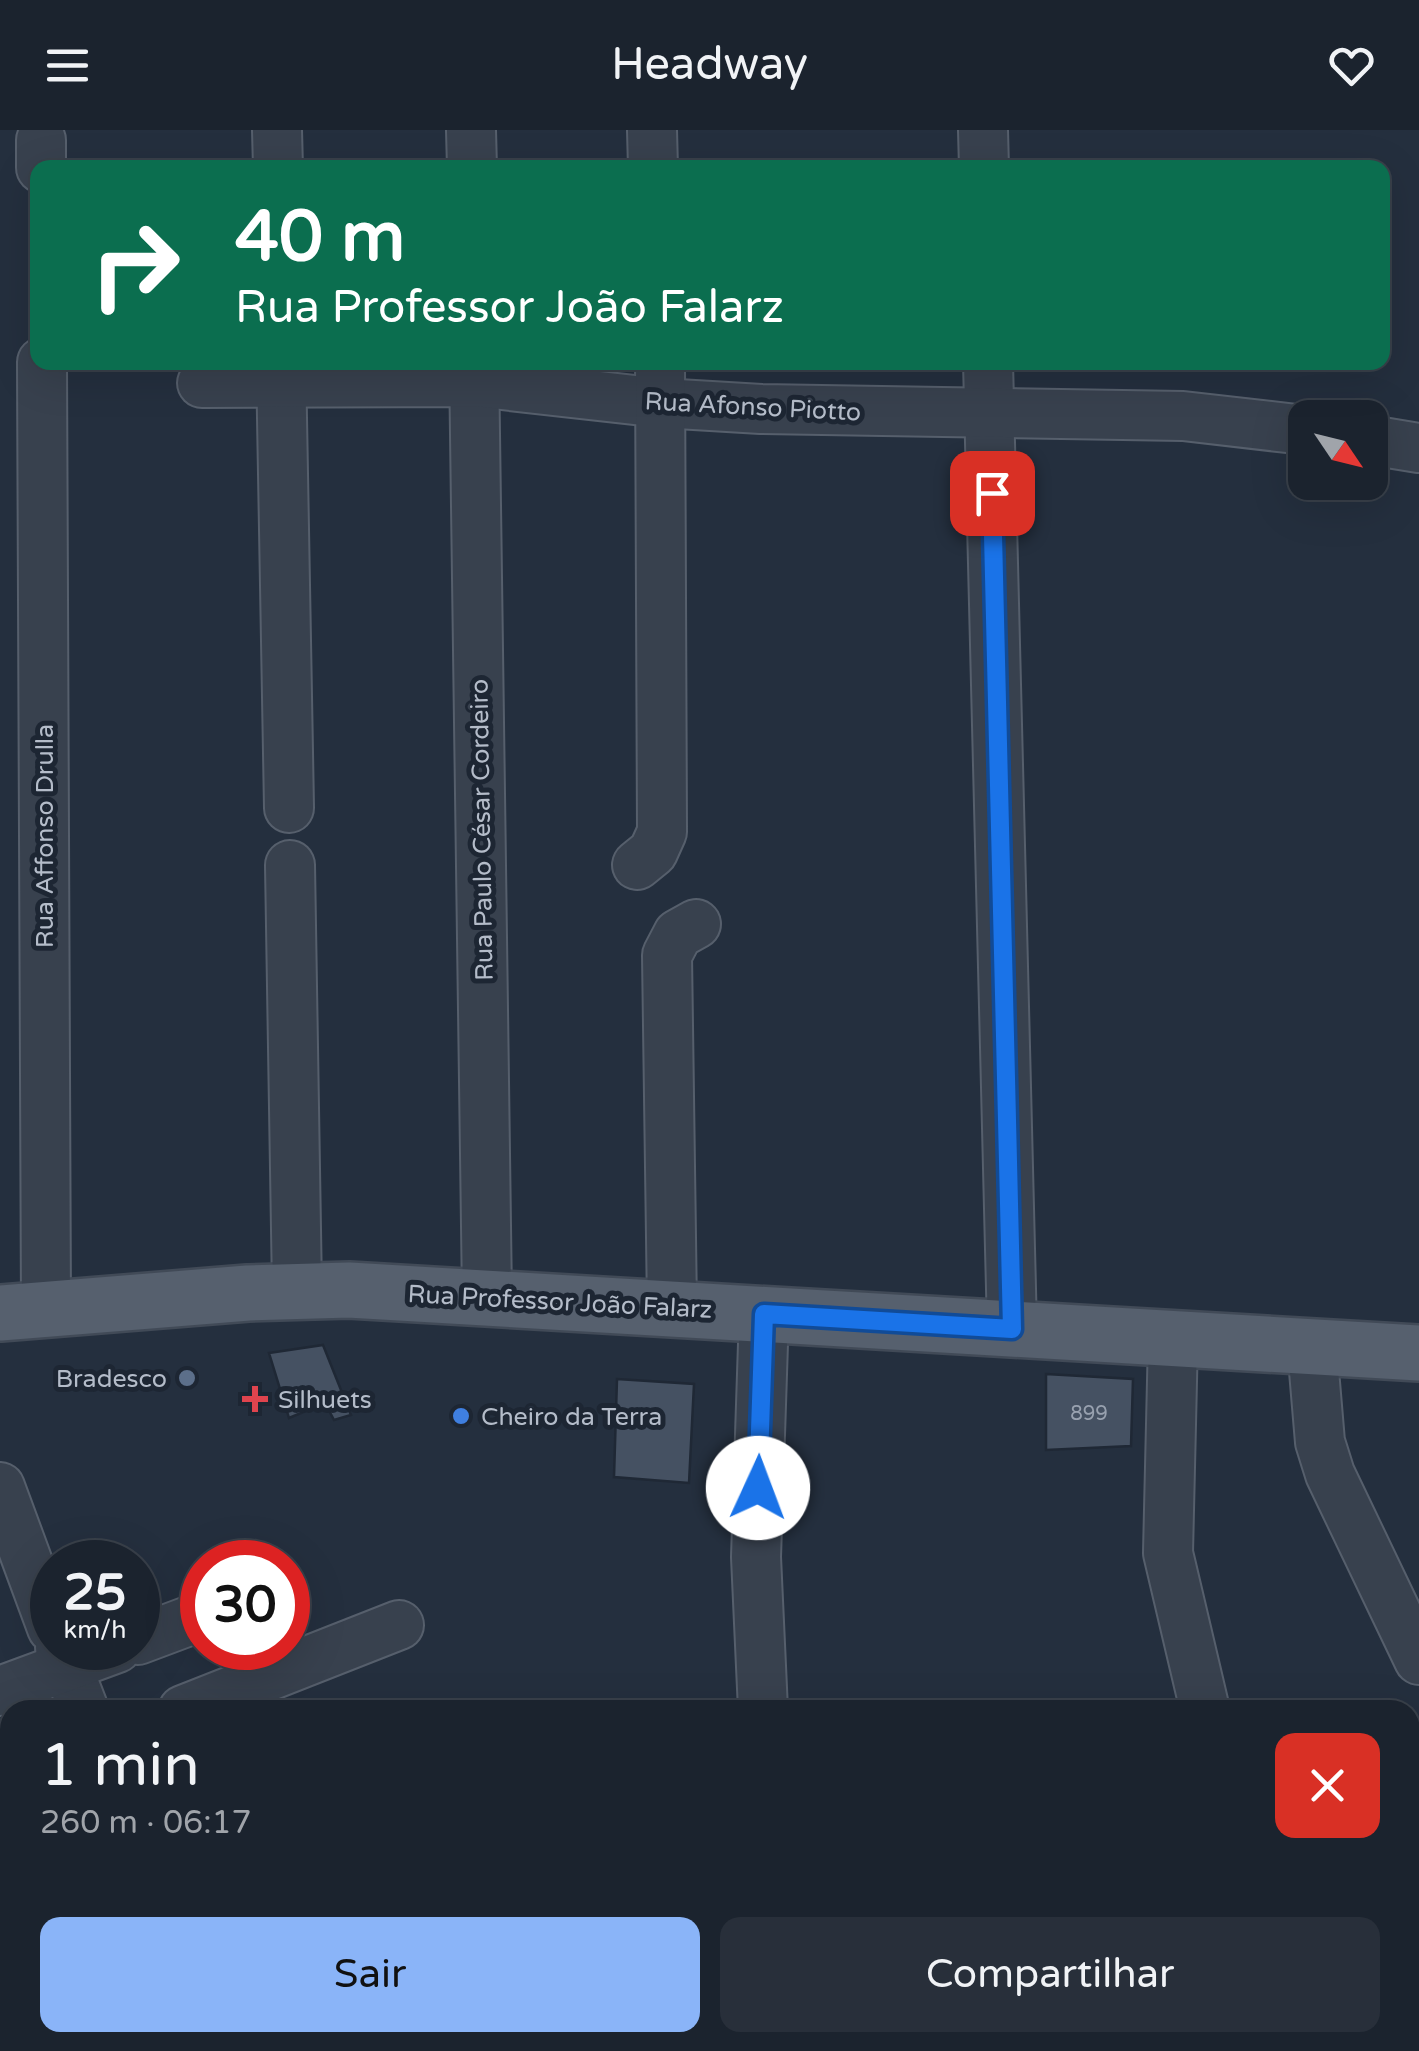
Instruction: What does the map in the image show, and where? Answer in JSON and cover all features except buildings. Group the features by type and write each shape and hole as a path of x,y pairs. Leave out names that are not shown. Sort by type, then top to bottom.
{"main road":[{"name":"Rua Professor João Falarz","path":"23,1312 297,1290 487,1297 1419,1353"}],"street":[{"path":"277,130 278,160"},
{"path":"471,130 472,160"},
{"path":"652,130 653,160"},
{"path":"983,130 984,160"},
{"name":"Rua Affonso Drulla","path":"23,1312 42,370"},
{"path":"988,370 1012,1329"},
{"name":"Rua Afonso Piotto","path":"202,384 282,373 474,372 661,383 990,413 1210,418 1288,428"},
{"name":"Rua Paulo César Cordeiro","path":"474,372 487,1297"},
{"path":"282,373 289,808"},
{"path":"637,865 652,852 662,832 661,383"},
{"path":"1388,443 1419,448"},
{"path":"290,865 297,1290"},
{"path":"672,1308 667,955 678,934 696,924"},
{"path":"763,1700 756,1558 764,1314"},
{"path":"1173,1338 1168,1553 1204,1700"},
{"path":"1312,1347 1320,1442 1330,1474 1419,1660"},
{"path":"0,1487 16,1576 30,1599"},
{"path":"209,1700 399,1626"},
{"path":"0,1691 30,1669"},
{"path":"69,1670 80,1700"}],"place":[{"name":"Bradesco","path":"187,1378"},
{"name":"Silhuets","path":"255,1399"},
{"name":"Cheiro da Terra","path":"461,1416"}],"route":[{"path":"758,1488 764,1314 1012,1329 992,493"}]}
